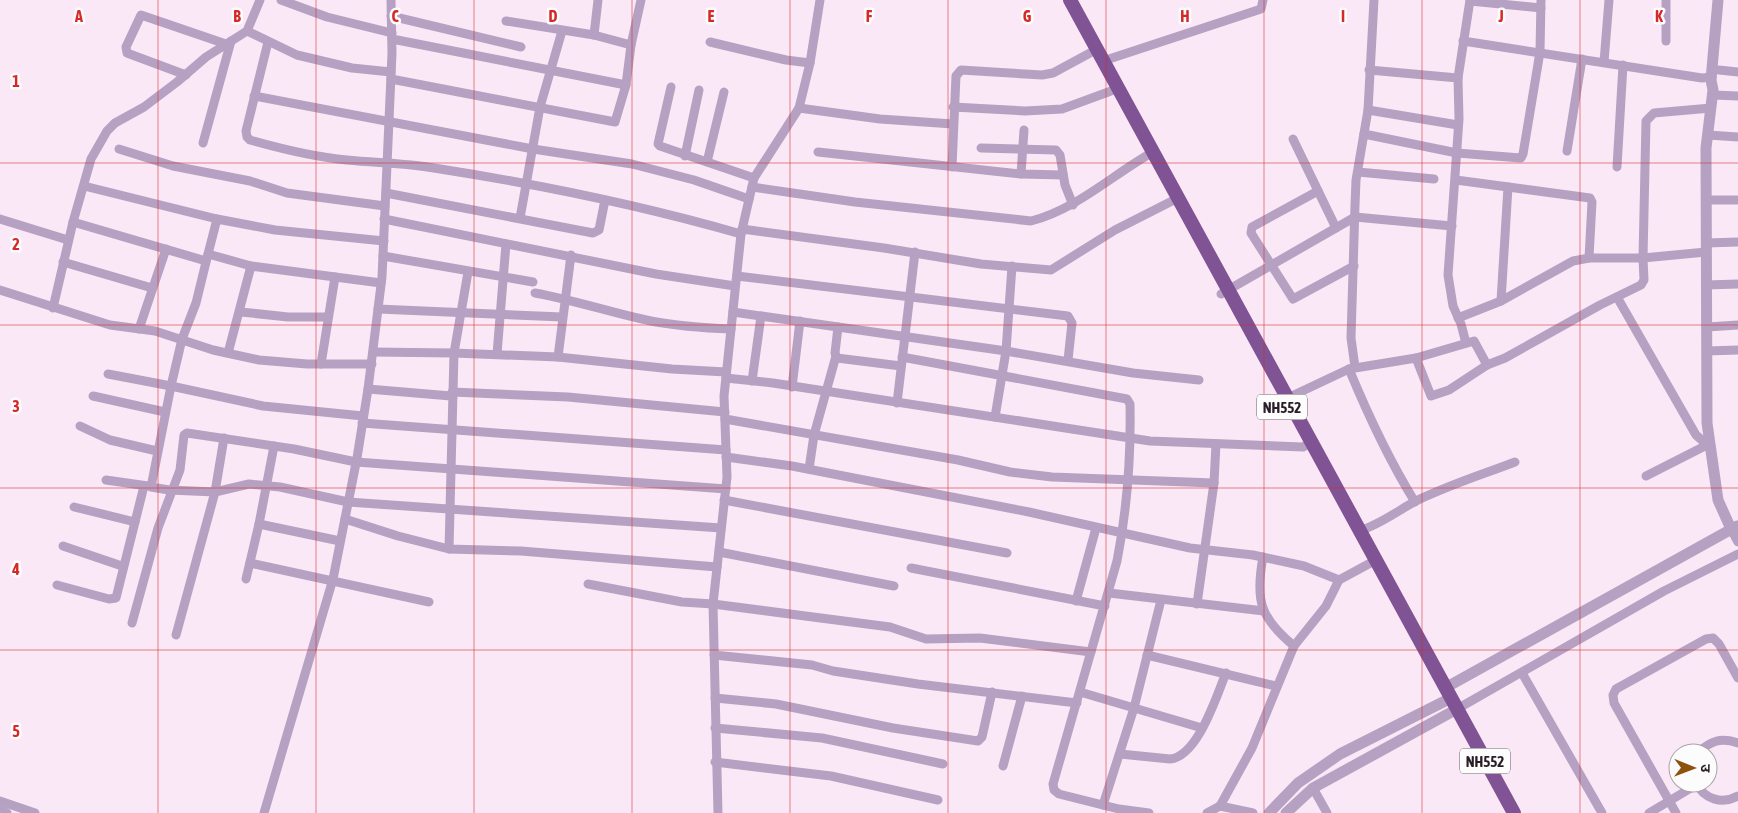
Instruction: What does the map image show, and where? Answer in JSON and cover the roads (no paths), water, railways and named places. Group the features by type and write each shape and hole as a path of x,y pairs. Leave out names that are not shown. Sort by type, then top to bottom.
{"highway":[{"name":"NH552","path":"1061,0 1111,91 1150,154"},
{"name":"NH552","path":"1070,0 1104,60 1150,154 1306,445 1449,702 1514,813"},
{"name":"NH552","path":"1306,445 1359,530 1372,562"},
{"name":"NH552","path":"1449,702 1505,813"}],"street":[{"path":"53,308 68,240 92,159 107,131 115,123 144,107 206,57 247,31 260,0"},
{"path":"281,0 327,17 392,36 626,85"},
{"path":"264,813 333,579 356,462 372,364 384,241 391,76 391,0"},
{"path":"594,35 598,0"},
{"path":"247,31 297,55 609,123 615,122 626,85 631,45 641,0"},
{"path":"718,813 715,762 713,604 726,489 726,375 735,286 742,232 753,183 799,108 810,63 820,0"},
{"path":"1104,60 1261,9 1263,0"},
{"path":"1374,0 1368,110 1358,172 1355,217 1351,338 1352,368 1366,410 1399,476 1415,502"},
{"path":"1364,134 1457,153 1521,158 1540,52 1541,4 1470,0 1458,78 1458,124 1457,153 1456,180 1448,281 1452,306 1466,343"},
{"path":"1604,62 1609,0"},
{"path":"1666,0 1666,41"},
{"path":"1718,0 1715,74 1717,82 1713,92 1708,135 1706,200 1707,424 1718,500 1735,527 1738,542"},
{"path":"1715,74 1726,0"},
{"path":"186,75 128,53 126,47 141,15 229,42"},
{"path":"391,16 521,47"},
{"path":"506,20 594,35 631,45"},
{"path":"520,218 540,107 562,31"},
{"path":"1463,41 1702,78 1715,74 1738,72"},
{"path":"203,143 229,42"},
{"path":"268,42 246,130 247,137 250,140 300,153 347,160 387,162 527,184 742,232 915,252 981,264 1051,270 1114,230 1175,200"},
{"path":"710,42 786,60 810,63"},
{"path":"952,166 953,107 956,76 961,70 1042,76 1053,73 1090,53"},
{"path":"1567,151 1582,59"},
{"path":"1617,167 1623,65"},
{"path":"1369,70 1458,78"},
{"path":"671,87 658,144 662,148 707,162 753,183 855,202 1031,221 1050,216 1073,205 1150,154"},
{"path":"686,156 700,90"},
{"path":"953,107 1025,111 1062,109 1111,91"},
{"path":"707,162 724,92"},
{"path":"1713,92 1738,96"},
{"path":"254,96 533,149 632,164 694,180 749,199"},
{"path":"799,108 880,119 953,124"},
{"path":"1416,358 1431,396 1449,390 1487,365 1505,358 1643,283 1646,121 1654,113 1711,108"},
{"path":"1368,110 1458,124"},
{"path":"1021,174 1024,130"},
{"path":"1708,135 1738,136"},
{"path":"1293,139 1336,228"},
{"path":"981,148 1056,150 1060,155 1063,176 1073,205"},
{"path":"119,149 173,166 250,181 287,193 385,206"},
{"path":"818,152 1021,174 1063,176"},
{"path":"1358,172 1434,179"},
{"path":"1456,180 1590,198 1592,202 1589,258"},
{"path":"84,186 217,219 275,230 384,241"},
{"path":"1501,301 1508,187"},
{"path":"1318,191 1252,227 1250,230 1293,299 1354,266"},
{"path":"386,193 594,233 599,230 605,200"},
{"path":"1706,200 1738,200"},
{"path":"1225,293 1355,217 1452,226"},
{"path":"0,219 68,240"},
{"path":"57,585 113,599 116,598 122,566 157,451 182,339 196,303 217,219"},
{"path":"384,219 571,255 656,274 735,286"},
{"path":"73,222 166,249 207,258 251,266 381,283"},
{"path":"1458,318 1501,301 1558,268 1589,258 1643,258 1738,242"},
{"path":"497,354 506,244"},
{"path":"139,329 166,249"},
{"path":"897,403 915,252"},
{"path":"558,357 564,298 571,255"},
{"path":"383,256 533,282"},
{"path":"63,262 152,288"},
{"path":"228,353 241,312 251,266"},
{"path":"995,417 1006,351 1012,266"},
{"path":"449,549 451,394 454,353 468,272"},
{"path":"737,276 1068,316 1072,323 1068,360"},
{"path":"321,364 335,277"},
{"path":"1706,285 1738,284"},
{"path":"0,290 110,326 156,330 228,353 259,360 321,364 372,364"},
{"path":"535,293 564,298 650,320 690,327 731,329"},
{"path":"1617,297 1696,435 1709,447"},
{"path":"378,309 562,317"},
{"path":"241,312 327,318"},
{"path":"733,312 1068,360 1133,372 1199,380"},
{"path":"752,381 761,316"},
{"path":"792,386 800,321"},
{"path":"1707,327 1738,325"},
{"path":"809,469 814,435 836,356 838,327"},
{"path":"1282,400 1352,368 1388,364 1416,358 1474,341 1487,365"},
{"path":"1707,350 1738,350"},
{"path":"373,352 558,357 726,375 752,381 1130,439 1216,444 1306,445"},
{"path":"836,356 838,358 901,362 1002,375 1123,397 1130,404 1130,439 1122,534 1109,593 1053,784 1054,790 1059,794 1103,805 1148,813"},
{"path":"108,374 263,406 363,419 450,430 506,432 726,453 1019,510 1122,534 1204,550 1263,557 1304,566 1339,580"},
{"path":"368,389 451,394 568,397 725,416 1010,472 1052,477 1214,484"},
{"path":"93,396 165,412"},
{"path":"80,426 110,440 157,451"},
{"path":"132,623 158,528 180,470 184,435 191,432 356,462 726,489"},
{"path":"176,636 215,492 224,438"},
{"path":"1197,604 1214,484 1216,444"},
{"path":"246,579 274,446"},
{"path":"1646,476 1709,447"},
{"path":"1359,530 1369,528 1415,502 1450,486 1515,462"},
{"path":"106,480 174,490 215,492 249,484 348,502 721,528"},
{"path":"724,500 1007,553"},
{"path":"74,507 135,522"},
{"path":"345,519 398,536 449,549 521,551 717,567"},
{"path":"259,524 340,541"},
{"path":"1286,813 1313,788 1449,702 1735,527"},
{"path":"1076,601 1096,528"},
{"path":"64,546 122,566"},
{"path":"719,552 894,586"},
{"path":"1269,813 1298,783 1340,754 1449,702 1522,674 1664,591 1738,554"},
{"path":"1263,557 1260,596 1266,618 1278,633 1294,646"},
{"path":"1207,813 1220,806 1252,748 1294,646 1326,606 1339,580 1372,562"},
{"path":"250,563 333,579 429,602"},
{"path":"911,568 1105,606"},
{"path":"588,584 682,602 713,604 890,627 926,639 980,638 1091,652"},
{"path":"1109,593 1264,611"},
{"path":"1103,805 1134,708 1161,600"},
{"path":"1676,813 1614,703 1613,695 1616,689 1706,639 1713,638 1719,644 1738,678"},
{"path":"714,654 812,664 833,670 918,684 1077,703"},
{"path":"1147,654 1276,686"},
{"path":"1120,754 1177,758 1194,744 1226,673"},
{"path":"1522,674 1602,813"},
{"path":"714,698 776,704 900,729 978,741 982,738 992,692"},
{"path":"1080,692 1202,728"},
{"path":"1003,766 1022,696"},
{"path":"715,728 822,738 943,764"},
{"path":"1708,743 1725,739 1738,743"},
{"path":"715,762 831,776 938,800"},
{"path":"1313,788 1327,813"},
{"path":"1649,813 1682,793"},
{"path":"1703,793 1718,801 1731,800 1738,796"},
{"path":"0,801 35,813"},
{"path":"1220,806 1253,813"},
{"path":"0,810 7,813"}]}
